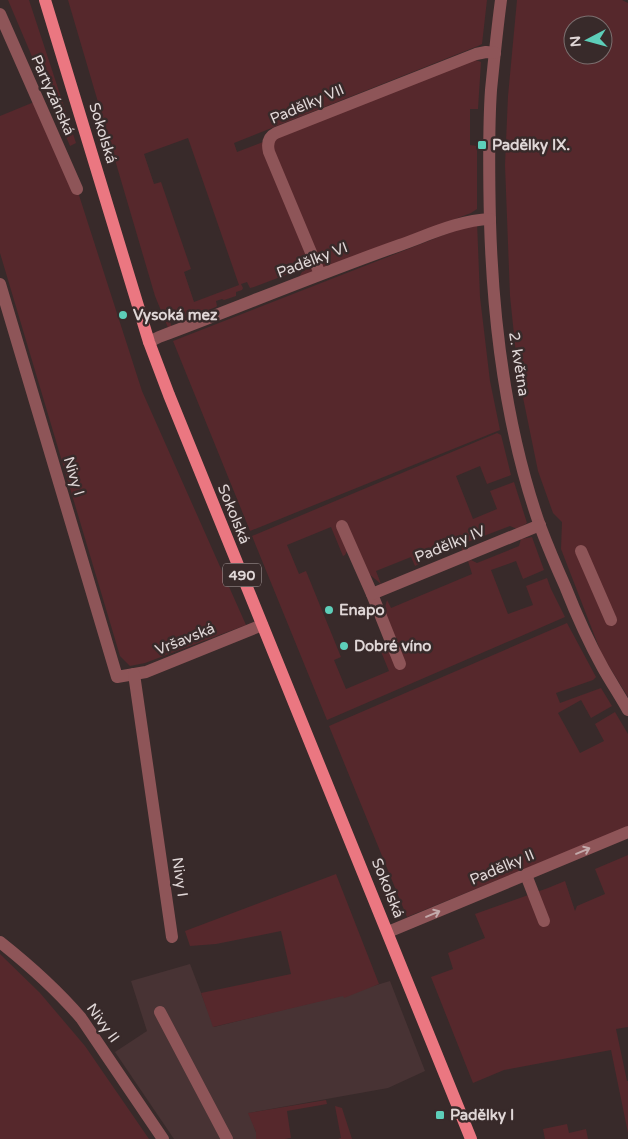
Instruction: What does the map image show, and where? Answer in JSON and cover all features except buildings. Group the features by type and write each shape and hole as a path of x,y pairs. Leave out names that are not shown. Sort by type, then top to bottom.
{"main road":[{"name":"Sokolská","path":"45,0 149,342 189,446 471,1139"}],"street":[{"name":"2. května","path":"501,0 491,91 489,174 491,252 497,333 506,392 523,468 540,525 584,631 628,710"},
{"name":"Partyzánská","path":"0,14 77,190"},
{"name":"Padělky VII","path":"320,274 269,152 269,138 276,132 476,54 495,53"},
{"name":"Padělky VI","path":"149,342 320,274 469,221 490,219"},
{"name":"Nivy I","path":"0,284 117,676"},
{"name":"Padělky IV","path":"372,594 540,525"},
{"path":"342,526 400,664"},
{"path":"581,551 611,620"},
{"name":"Vršavská","path":"117,676 146,672 262,625"},
{"name":"Nivy I","path":"134,674 172,937"},
{"name":"Padělky II","path":"388,932 628,832"},
{"path":"526,875 544,921"},
{"name":"Nivy II","path":"0,942 51,986 80,1018 163,1139"},
{"path":"160,1012 227,1139"}],"shaded area":[{"path":"8,0 29,0 76,143 70,146"},
{"path":"68,0 487,0 482,44 234,143 237,152 476,60 481,62 478,109 470,109 470,145 477,146 477,209 471,213 298,279 304,268 254,287 250,288 247,282 241,284 243,288 236,292 236,296 216,301 216,307 178,322 170,321 172,329 169,330 155,296","holes":["188,138 239,285 194,302 184,272 191,269 161,182 154,184 144,154"]},
{"path":"517,0 622,0 628,3 628,697 602,655 561,549 562,522 553,513 538,471 518,373 510,296 505,165 508,96"},
{"path":"39,100 77,189 142,391 246,625 145,663 130,666 120,656 0,253 0,116"},
{"path":"477,222 480,297 490,381 500,430 250,531 173,341"},
{"path":"497,433 501,435 511,475 487,484 480,466 456,476 473,519 497,509 490,491 514,482 527,523 517,529 510,526 468,542 463,551 457,538 415,555 419,564 415,566 411,557 376,571 381,584 365,568 346,521 338,525 347,551 343,556 331,527 287,545 299,574 306,571 341,657 334,660 346,689 389,671 377,642 382,641 387,645 385,616 387,600 391,608 472,574 468,561 471,560 477,563 519,546 521,539 532,537 544,570 523,579 516,561 491,570 508,614 533,605 526,586 547,578 565,617 327,720 252,536"},
{"path":"567,623 596,677 593,680 556,693 560,703 601,688 612,706 591,718 581,700 558,713 580,753 604,741 595,724 615,712 628,734 628,827 407,917 329,726"},
{"path":"628,855 628,1027 616,1029 628,1081 628,1133 611,1050 504,1070 473,1083 431,977 453,969 448,953 485,938 475,914 565,881 575,911 577,906 605,894 595,869"},
{"path":"336,874 379,984 344,998 343,996 213,1027 201,993 291,974 281,931 216,944 190,946 185,931"},
{"path":"0,954 40,993 85,1046 149,1139 0,1139"},
{"path":"190,964 214,1027 343,995 390,981 425,1071 388,1088 249,1113 256,1132 256,1139 174,1139 115,1052 147,1031 131,981"},
{"path":"326,1100 327,1104 287,1111 291,1138 256,1139 256,1132 248,1113"},
{"path":"335,1106 342,1108 352,1139 338,1139 341,1138"},
{"path":"567,1124 569,1133 586,1129 588,1139 545,1139 543,1129"}],"place":[{"name":"Padělky IX.","path":"482,145"},
{"name":"Vysoká mez","path":"123,315"},
{"name":"Enapo","path":"329,610"},
{"name":"Dobré víno","path":"344,646"},
{"name":"Padělky I","path":"440,1115"}]}
